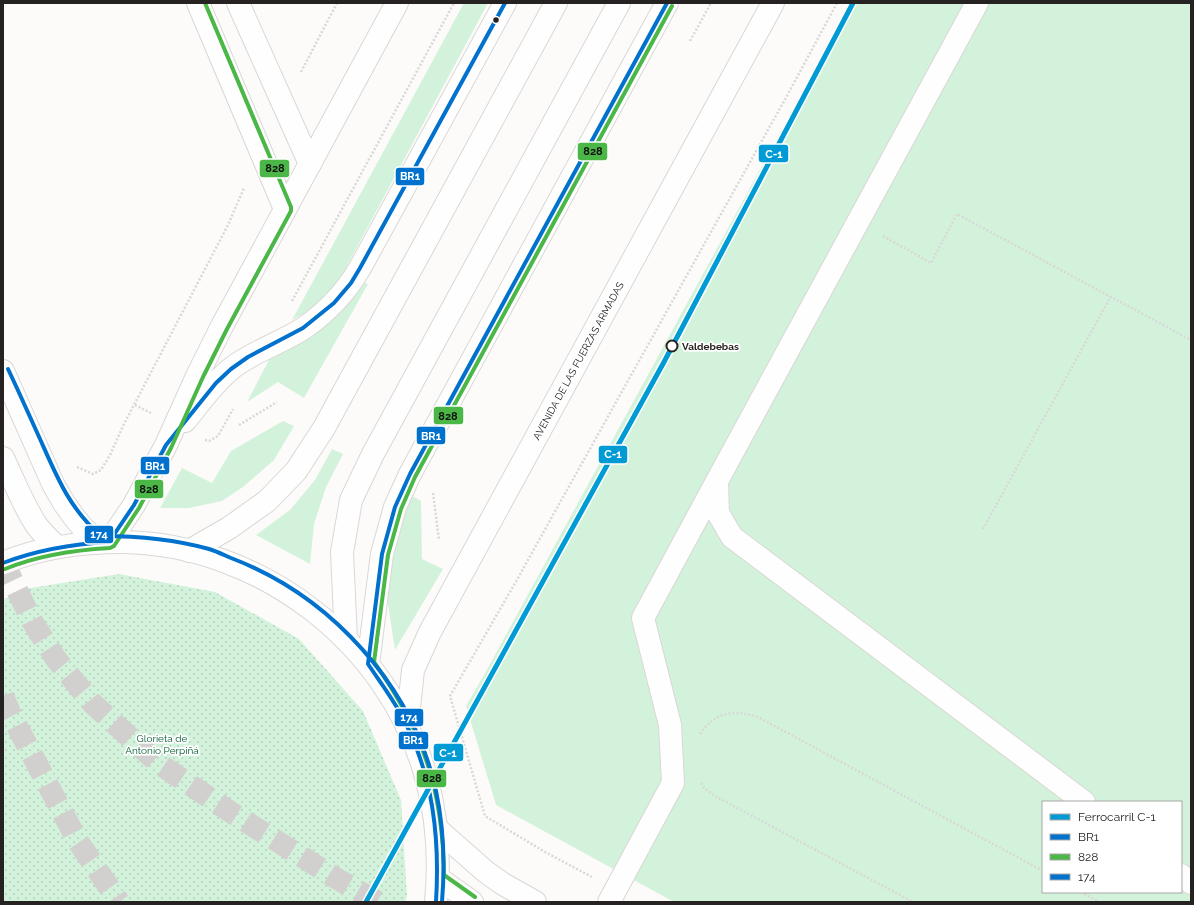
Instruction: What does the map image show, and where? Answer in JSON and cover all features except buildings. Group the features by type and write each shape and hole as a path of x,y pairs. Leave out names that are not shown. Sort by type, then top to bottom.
{"street":[{"path":"198,3 285,209"},
{"path":"238,3 310,164"},
{"path":"104,542 134,504 177,426 198,374 222,326 397,3"},
{"path":"177,426 231,368 304,328 334,303 351,283 505,3"},
{"path":"189,551 229,528 267,501 296,471 324,428 556,3"},
{"path":"346,640 342,552 351,500 376,447 618,3"},
{"path":"368,664 382,554 395,507 410,474 667,3"},
{"name":"AVENIDA DE LAS FUERZAS ARMADAS","path":"407,727 413,670 430,632 773,3"},
{"path":"613,896 673,783 670,725 642,618 977,3"},
{"path":"3,371 53,484 64,503 83,528 104,542"},
{"path":"3,458 21,499 31,516 38,527 57,547"},
{"path":"717,481 718,512 732,537 1083,801"},
{"path":"3,563 39,551 57,547 104,542 156,545 189,551 224,561 258,575 290,593 320,615 368,664 390,694 418,751 426,776 436,828 439,853 436,902"},
{"path":"436,828 486,872 503,884 535,902"},
{"path":"1182,876 1191,883"},
{"path":"438,878 472,902"}],"path":[{"path":"283,105 337,3"},
{"path":"289,306 454,3"},
{"path":"690,41 711,3"},
{"path":"613,896 545,852 485,816 450,696 514,585 788,94 837,3"},
{"path":"76,467 94,474 101,470 110,455 124,424 228,225 260,151"},
{"path":"858,222 931,263 957,214 1191,340"},
{"path":"983,528 1111,296"},
{"path":"239,424 277,402"},
{"path":"135,405 198,438 209,441 218,436 234,407"},
{"path":"432,486 439,540"},
{"path":"698,737 706,726 717,717 730,713 744,712 758,716 1042,870"},
{"path":"700,782 704,788 715,796 913,902"},
{"path":"1083,893 1099,902"}],"green space":[{"path":"464,3 488,3 335,288 316,307 292,320"},
{"path":"851,3 1191,3 1191,902 674,902 496,805 466,706"},
{"path":"365,283 368,284 304,398 278,382 247,402 271,356 310,335 340,313"},
{"path":"283,421 294,426 274,460 243,487 222,501 189,508 160,508 182,468 212,483 231,451"},
{"path":"332,449 343,454 326,487 314,524 310,564 256,535 290,510 315,480"},
{"path":"409,494 421,501 422,559 443,569 395,650 386,591 388,556"},
{"name":"Glorieta de Antonio Perpiñá","path":"119,574 215,592 299,639 363,711 401,800 407,896 405,902 3,902 3,600 24,589"}],"tunnel":[{"path":"3,561 32,621 56,659 92,703 158,763 232,813 339,880 378,902"},
{"path":"3,696 10,713 77,840 119,902"}],"rail line":[{"name":"C-1","path":"366,902 664,362 853,3"}],"transit line":[{"name":"828","path":"5,569 44,557 83,550 110,548 114,546 139,508 171,448 203,377 227,329 291,211 291,207 205,3"},
{"name":"BR1","path":"3,563 16,558 55,548 109,542 134,505 166,445 216,383 231,369 248,357 303,328 334,303 351,283 360,268 505,3"},
{"name":"BR1","path":"436,902 437,854 428,785 413,740 403,718 391,697 368,664 382,554 395,507 410,474 667,3"},
{"name":"828","path":"475,897 444,875 440,816 427,762 405,712 391,687 374,662 388,555 401,509 415,477 672,6"},
{"name":"174","path":"8,369 65,491 80,514 101,536 142,537 169,540 220,553 268,575 302,596 334,621 362,649 387,681 408,716 425,752 436,791 441,819 444,860 442,902"}],"place":[{"name":"Valdebebas","path":"672,346"}]}
